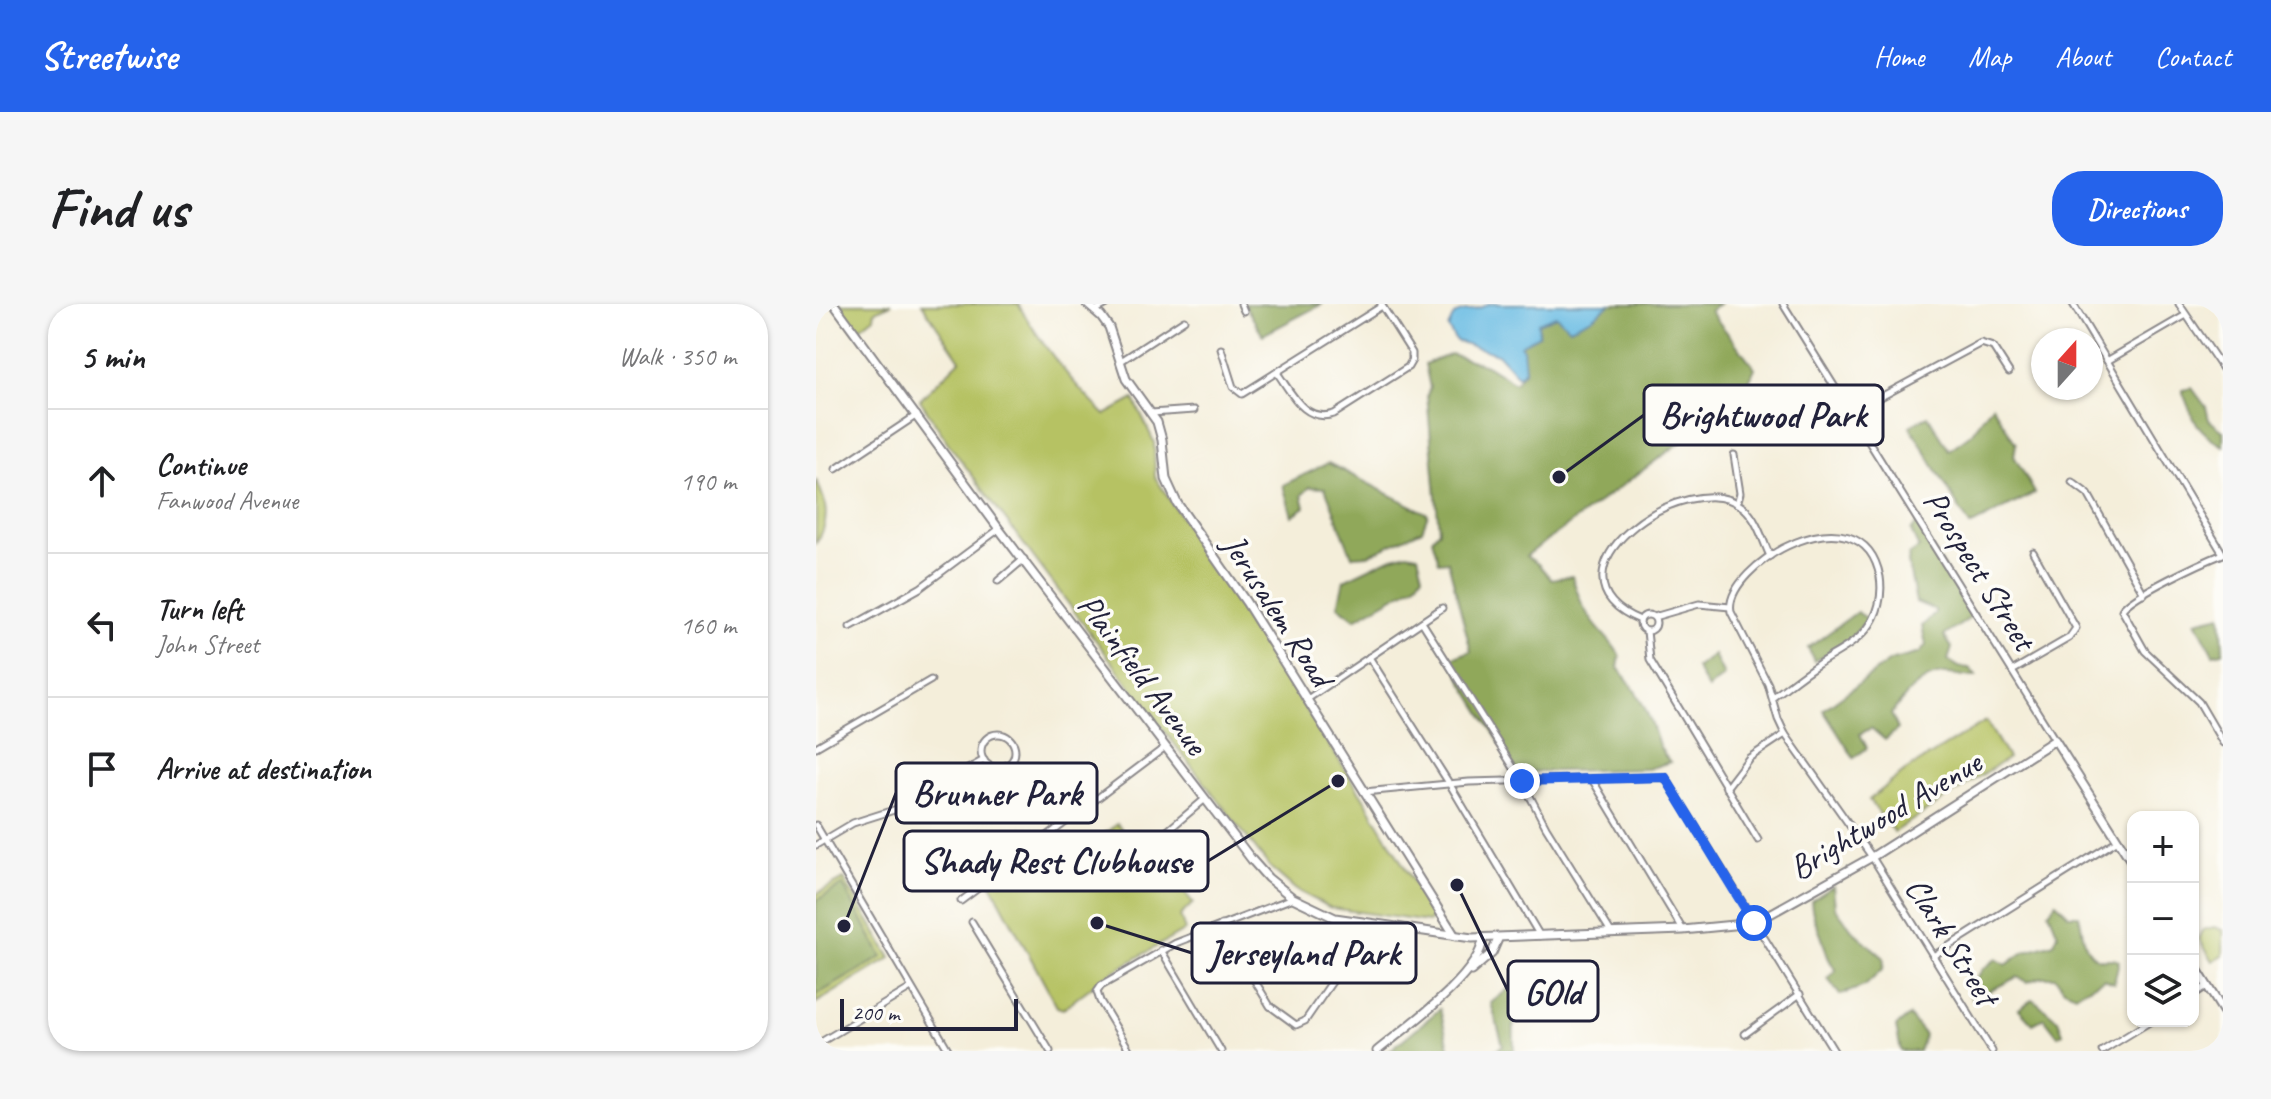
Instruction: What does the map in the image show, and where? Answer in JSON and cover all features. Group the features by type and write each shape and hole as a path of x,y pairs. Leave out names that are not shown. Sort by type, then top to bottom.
{"street":[{"name":"Plainfield Avenue","path":"834,304 999,529 1259,869 1293,898 1318,912 1350,921 1498,939"},
{"name":"Jerusalem Road","path":"1087,304 1109,327 1132,390 1159,429 1166,479 1177,503 1246,602 1455,936"},
{"path":"1096,310 1107,304"},
{"name":"Prospect Street","path":"1783,304 2127,854"},
{"path":"2073,304 2223,554 2144,594 2126,605 2122,612 2145,651 2199,702 2223,743"},
{"path":"2179,304 2223,369"},
{"path":"1221,349 1233,387 1238,393 1246,393 1382,305 1412,353 1408,367 1329,416 1307,412 1278,374"},
{"path":"2107,361 2186,315"},
{"path":"1120,362 1184,320"},
{"path":"1851,413 1981,343 1993,347 2009,372"},
{"path":"1150,413 1194,410"},
{"path":"836,469 917,415"},
{"path":"1734,455 1740,493 1737,504"},
{"path":"2072,482 2088,494 2144,594"},
{"path":"1640,620 1617,608 1606,588 1605,566 1617,541 1645,519 1683,501 1707,498 1737,504 1750,515 1770,556"},
{"path":"850,627 920,588 999,529"},
{"path":"1825,533 1842,535 1870,554 1881,586 1877,612 1862,634 1772,698 1730,607 1735,590 1770,556 1808,537 1825,533"},
{"path":"2012,671 2069,638 2076,628 2033,552"},
{"path":"998,581 1024,559"},
{"path":"1640,620 1646,615 1654,617 1699,604 1730,607"},
{"path":"1305,700 1442,608"},
{"path":"1647,631 1655,628 1654,617"},
{"path":"1640,620 1640,627 1647,631"},
{"path":"1422,622 1522,781 1546,827 1611,933"},
{"path":"1647,631 1650,660 1758,840"},
{"path":"1369,657 1541,936"},
{"path":"816,746 931,680"},
{"name":"Clark Street","path":"1772,698 1785,734 1872,857 1992,1051"},
{"path":"1001,734 1012,742 1015,752 1009,764 996,768 984,760 982,747 987,738 1001,734"},
{"path":"1726,788 1749,758 1785,734"},
{"name":"Brightwood Avenue","path":"1498,939 1683,930 1754,923 1872,857 2055,740"},
{"path":"961,901 1164,748"},
{"path":"816,845 853,823 897,809 984,760"},
{"path":"1363,792 1449,783 1665,777 1834,1051"},
{"path":"1593,781 1683,930"},
{"path":"1139,855 1205,799"},
{"path":"816,825 949,1051"},
{"path":"1933,956 2118,839"},
{"path":"1130,1051 1100,1001 1099,989 1106,982 1161,950 1293,898"},
{"path":"1221,925 1270,1006 1296,1025 1305,1021 1338,973 1350,921"},
{"path":"972,922 1050,1051"},
{"path":"1463,977 1481,953 1483,938"},
{"path":"1377,1051 1492,953 1498,939"},
{"path":"1161,950 1221,1051"},
{"path":"2199,973 2223,1011"},
{"path":"2199,991 2207,986"},
{"path":"816,1045 912,988"},
{"path":"1745,1034 1800,994"},
{"path":"2102,1051 2141,1027"}],"green space":[{"path":"834,304 891,304 875,311 874,317 855,332"},
{"path":"922,304 1018,304 1058,362 1105,415 1134,399 1154,442 1155,477 1363,797 1434,917 1428,922 1331,908 1296,890 1270,867 1148,710 948,443 920,400 960,360"},
{"path":"1244,304 1322,304 1263,335"},
{"path":"1610,304 1719,304 1710,311 1755,368 1741,398 1526,556 1551,579 1572,576 1588,614 1620,656 1618,668 1641,700 1660,748 1670,762 1648,769 1518,772 1463,683 1452,658 1471,651 1448,561 1439,562 1432,539 1439,530 1427,395 1430,388 1425,364 1451,354 1486,365 1515,383 1525,370 1520,345 1539,335 1538,323 1556,316 1590,319"},
{"path":"2192,388 2206,407 2209,420 2223,431 2223,446 2206,434 2192,416 2182,390"},
{"path":"1992,405 2016,444 2014,456 2035,493 1970,526 1910,426 1928,416 1949,450 1971,434"},
{"path":"1328,463 1428,514 1422,530 1368,555 1352,556 1325,488 1310,487 1302,495 1305,507 1292,516 1283,485"},
{"path":"816,480 826,512 824,527 816,543"},
{"path":"1917,523 1973,616 1944,636 1952,648 1948,660 1959,667 1969,668 1976,676 1943,674 1920,683 1891,714 1898,729 1885,740 1871,728 1860,734 1867,748 1854,758 1823,710 1890,661 1920,653 1926,645 1922,626 1935,614 1935,610 1916,602 1908,563 1909,555 1919,548 1911,531"},
{"path":"1407,553 1418,555 1423,575 1415,585 1355,619 1338,606 1344,580"},
{"path":"1857,612 1868,619 1847,642 1814,661 1808,648"},
{"path":"2221,615 2223,652 2213,654 2196,621"},
{"path":"1714,655 1724,676 1708,689 1696,668"},
{"path":"1986,721 2008,758 1894,832 1869,800 1905,771"},
{"path":"1117,824 1137,849 1131,854 1155,886 1170,874 1193,903 1180,916 1185,930 1104,977 1063,1009 1057,1007 991,884 1026,858 1044,880"},
{"path":"844,879 891,958 816,1003 816,894"},
{"path":"843,885 882,957 816,995 816,901"},
{"path":"1833,886 1835,907 1853,931 1884,958 1883,969 1865,986 1840,995 1828,979 1836,970 1828,956 1811,901"},
{"path":"2056,902 2069,915 2079,915 2084,941 2090,953 2101,959 2119,961 2114,983 2104,979 2076,994 2064,989 2055,977 2027,982 2017,977 1973,999 1968,992 1983,969 1996,959 2006,965 2024,952 2054,943 2058,934 2049,912"},
{"path":"2214,927 2223,930 2223,955 2213,961 2199,939 2203,930"},
{"path":"1513,985 1514,1051 1494,1051 1503,1045 1491,1003"},
{"path":"2033,999 2058,1020 2063,1033 2058,1036 2044,1018 2033,1024 2019,1009"},
{"path":"1440,1009 1450,1051 1389,1051"},
{"path":"1909,1016 1925,1035 1919,1051 1901,1051 1896,1027"}],"water":[{"path":"1488,304 1610,304 1590,319 1570,328 1556,316 1538,323 1539,335 1520,345 1525,370 1518,376 1498,354 1456,341 1448,328 1454,315"}],"place":[{"name":"Brightwood Park","path":"1559,477"},
{"name":"Shady Rest Clubhouse","path":"1338,781"},
{"name":"GOld","path":"1457,885"},
{"name":"Jerseyland Park","path":"1097,923"},
{"name":"Brunner Park","path":"844,926"}],"route":[{"path":"1522,781 1665,777 1754,923"}]}
